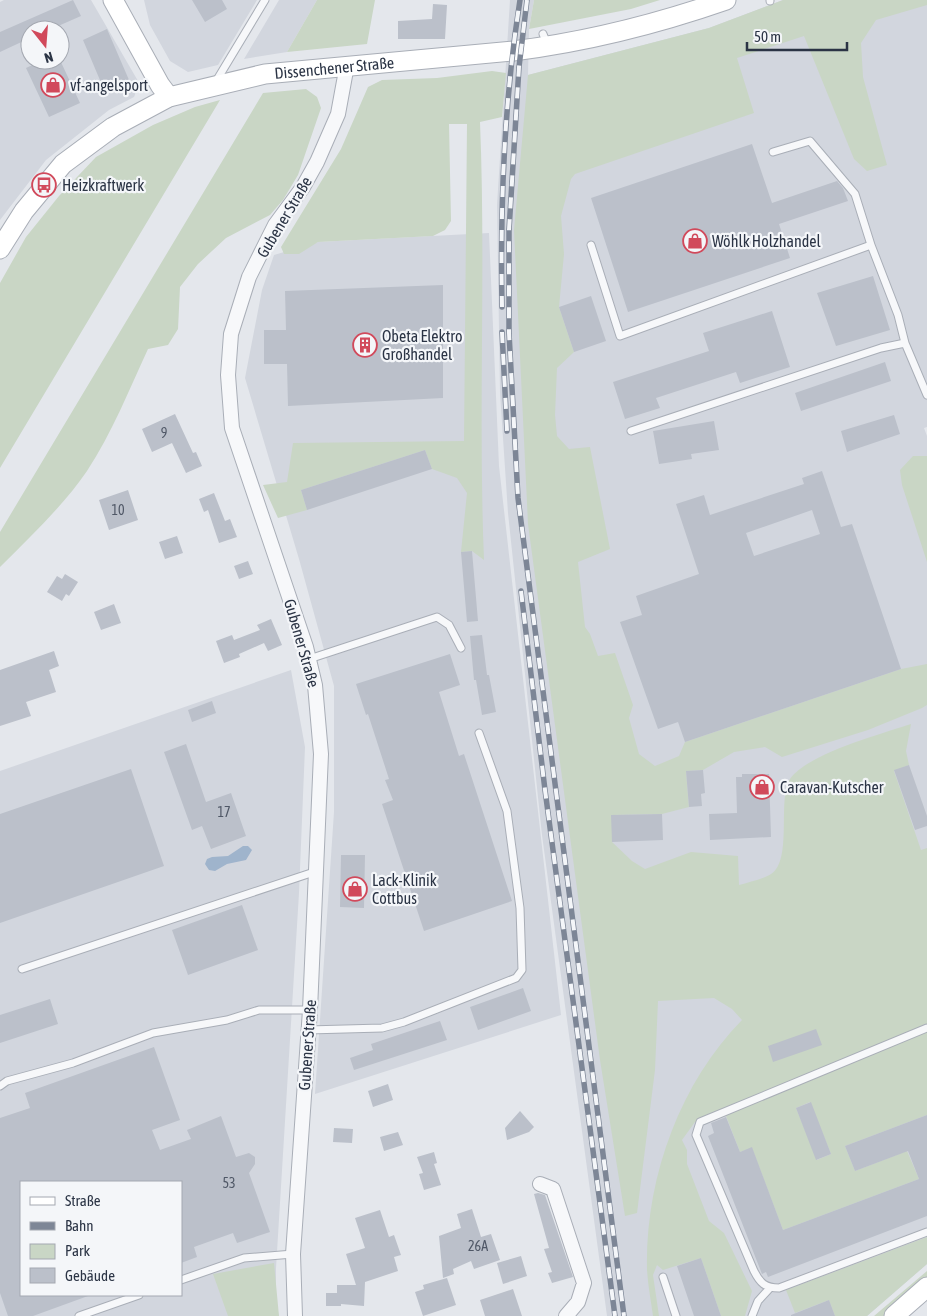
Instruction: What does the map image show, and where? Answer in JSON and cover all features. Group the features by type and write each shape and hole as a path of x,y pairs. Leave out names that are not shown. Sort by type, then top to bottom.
{"main road":[{"path":"113,0 160,85 169,97"},
{"name":"Dissenchener Straße","path":"0,248 24,211 63,164 112,127 169,97 265,74 513,51 545,40 612,33 694,5 726,0"},
{"path":"894,1316 927,1287"}],"street":[{"name":"Gubener Straße","path":"295,1316 293,1254 310,1010 314,872 321,754 316,685 309,658 232,428 228,402 229,367 231,334 249,277 275,225 304,187 318,162 338,114 346,65"},
{"path":"540,1184 554,1189 584,1284 578,1302 566,1316"}],"lane":[{"path":"213,85 265,0"},
{"path":"773,152 810,141 855,194 871,246 898,315 905,343 927,395"},
{"path":"591,245 620,336 871,246"},
{"path":"631,432 881,348 905,343"},
{"path":"309,658 438,617 449,625 461,648"},
{"path":"308,1030 382,1028 404,1022 516,978 522,970 520,908 507,811 480,733"},
{"path":"22,969 314,872"},
{"path":"0,1086 7,1081 73,1063 153,1034 227,1020 258,1010 310,1010"},
{"path":"927,1028 700,1122 696,1135 754,1271 760,1283 770,1288 779,1288 927,1232"},
{"path":"182,1280 244,1258 293,1254"},
{"path":"663,1277 676,1316"},
{"path":"752,1316 758,1301 770,1288"},
{"path":"78,1316 137,1296"}],"shaded area":[{"path":"4,0 91,0 138,81 134,97 109,110 46,160 0,220 0,2"},
{"path":"144,0 257,0 218,65 188,72 170,61 150,25"},
{"path":"279,0 317,0 287,52 244,59"},
{"path":"510,0 534,0 529,29 528,75 709,28 783,0 927,0 927,427 924,428 927,436 927,1264 867,1316 607,1316 542,835 508,513 500,393 497,205"},
{"path":"489,233 499,466 561,1015 315,1094 334,812 334,686 299,559 245,378 262,290 274,255 318,242"},
{"path":"291,670 305,747 299,893 276,1268 276,1303 279,1316 0,1316 0,771"}],"green space":[{"path":"317,0 375,0 367,44 287,52"},
{"path":"534,0 660,0 631,9 529,29"},
{"path":"783,0 927,0 927,5 876,20 861,43 863,77 887,165 867,171 854,159 804,36 737,58 754,113 575,174 571,179 561,216 564,254 559,307 574,352 557,368 555,415 557,436 569,449 590,447 610,549 578,562 585,627 590,634 598,656 615,653 633,705 629,718 639,754 655,766 679,756 685,742 901,669 927,664 927,705 868,730 782,757 765,747 734,752 703,770 686,771 689,807 662,814 612,815 612,842 632,861 645,869 691,852 738,856 739,885 764,877 771,874 778,867 781,856 786,788 790,779 812,761 828,753 911,724 906,751 909,765 894,771 921,850 927,848 927,1115 845,1146 855,1171 907,1151 919,1179 783,1230 752,1148 740,1152 726,1116 695,1122 682,1140 687,1150 687,1164 709,1221 724,1233 752,1291 745,1316 721,1316 701,1258 663,1270 657,1265 653,1275 659,1316 653,1316 647,1270 648,1236 652,1202 660,1168 670,1135 700,1073 720,1045 742,1020 732,1009 714,998 658,1001 655,1070 637,1213 625,1216 600,1060 528,524 514,230 528,75 709,28","holes":["810,1102 831,1154 817,1160 796,1108"]},
{"path":"492,71 506,73 502,117 480,122 484,560 472,551 461,552 467,493 457,478 432,469 425,450 301,490 307,510 278,518 263,485 287,482 293,443 464,441 467,124 449,124 451,221 445,230 433,236 318,242 299,254 284,254 281,247 341,149 368,87 382,80 437,78"},
{"path":"306,89 317,97 321,108 298,175 283,200 270,215 226,238 198,264 180,287 178,329 168,345 148,349 112,427 87,471 57,509 0,567 0,532 263,93"},
{"path":"220,100 0,468 0,283 26,237 59,196 96,157 153,125 195,107"},
{"path":"913,456 927,456 927,562 902,485 900,470"},
{"path":"927,1237 927,1264 867,1316 835,1316 829,1300 795,1313 786,1290"},
{"path":"274,1263 279,1316 228,1316 213,1274"},
{"path":"927,1271 927,1278 883,1316 874,1316"}],"water":[{"path":"243,846 248,846 252,850 246,860 227,864 215,871 209,870 205,864 207,859 228,856"}],"building":[{"path":"73,0 81,16 70,21 27,20"},
{"path":"192,0 222,0 227,9 205,22"},
{"path":"433,4 447,5 445,39 398,39 398,21 432,19"},
{"path":"20,23 20,43 0,52 0,32"},
{"path":"107,29 129,80 105,92 83,40"},
{"name":"vf-angelsport","path":"27,70 65,70 80,103 49,117"},
{"name":"Wöhlk Holzhandel","path":"752,144 772,203 837,181 843,188 848,201 779,224 790,258 628,312 591,198"},
{"path":"873,276 890,330 836,346 817,293"},
{"name":"Obeta Elektro Großhandel","path":"443,285 443,398 288,406 287,364 264,364 264,330 286,330 285,291"},
{"path":"591,296 606,341 574,352 559,307"},
{"path":"772,311 790,367 740,383 736,372 656,398 660,408 625,419 613,382 709,351 703,333"},
{"path":"885,362 891,381 801,411 795,393"},
{"path":"175,414 193,453 196,452 202,466 186,473 172,443 152,452 142,429"},
{"path":"894,415 900,434 847,452 841,431"},
{"path":"714,421 719,450 691,454 692,459 659,464 653,431"},
{"path":"425,450 432,469 307,510 301,490"},
{"path":"822,471 841,527 852,524 901,669 685,742 678,722 658,729 620,622 642,615 636,596 699,574 676,504 704,495 710,515 804,484 802,478","holes":["812,510 820,534 754,556 746,533"]},
{"path":"128,490 138,520 109,530 99,500"},
{"path":"214,493 225,521 230,519 237,537 219,543 208,510 204,512 199,499"},
{"path":"177,536 183,553 165,559 159,542"},
{"path":"472,551 478,621 467,622 461,552"},
{"path":"248,561 253,574 239,579 234,566"},
{"path":"65,574 78,582 69,596 66,594 62,601 47,592 57,576 62,579"},
{"path":"114,604 121,623 101,630 94,612"},
{"path":"271,619 282,645 268,651 264,643 239,654 240,657 224,663 216,641 232,635 234,640 260,630 257,625"},
{"path":"482,635 487,675 489,675 496,712 482,715 476,680 474,680 470,636"},
{"path":"54,651 59,666 49,670 56,692 26,702 31,716 0,726 0,670"},
{"path":"450,654 460,685 439,692 459,756 464,754 512,901 424,931 382,804 393,800 385,780 389,779 356,684"},
{"path":"212,701 216,713 192,722 188,710"},
{"path":"186,744 206,802 231,793 246,836 211,849 202,826 192,830 164,752"},
{"path":"909,765 927,816 927,826 915,830 894,770"},
{"path":"131,769 164,866 0,923 0,814"},
{"path":"703,770 705,793 701,794 702,806 689,807 686,771"},
{"path":"742,774 769,774 771,837 710,840 709,814 737,813 736,777 742,777"},
{"path":"662,814 663,840 612,842 611,815"},
{"path":"341,855 365,855 364,908 340,907"},
{"path":"242,905 258,950 188,975 172,930"},
{"path":"523,988 531,1011 478,1030 470,1007"},
{"path":"50,999 58,1024 0,1043 0,1015"},
{"path":"440,1021 447,1040 354,1070 350,1058 373,1050 371,1044"},
{"path":"816,1029 822,1045 773,1062 768,1046"},
{"path":"154,1047 180,1120 152,1130 160,1150 191,1139 187,1130 221,1116 236,1157 249,1153 255,1157 255,1164 249,1173 270,1232 237,1243 233,1233 194,1247 197,1257 182,1263 182,1181 20,1181 20,1296 88,1296 33,1316 8,1316 0,1293 0,1118 30,1108 25,1093"},
{"path":"388,1084 393,1100 373,1107 368,1091"},
{"path":"811,1102 831,1154 816,1160 796,1108"},
{"path":"520,1111 534,1127 529,1132 507,1140 505,1128"},
{"path":"927,1115 927,1216 768,1277 766,1272 762,1274 708,1136 714,1133 711,1123 726,1117 740,1152 752,1147 783,1230 919,1179 908,1151 855,1171 845,1146"},
{"path":"334,1128 353,1129 352,1143 333,1142"},
{"path":"398,1132 403,1145 384,1151 380,1137"},
{"path":"434,1152 437,1163 434,1164 441,1185 424,1190 419,1174 423,1173 417,1157"},
{"path":"534,1194 545,1195 573,1277 552,1283 548,1273 552,1272 544,1249 549,1248"},
{"path":"472,1209 481,1237 491,1234 500,1260 474,1269 471,1261 453,1269 454,1274 443,1278 439,1236 461,1228 457,1214"},
{"path":"380,1210 389,1237 394,1235 401,1255 394,1257 398,1271 365,1282 364,1306 341,1304 341,1306 326,1306 326,1293 337,1293 337,1285 356,1285 346,1254 365,1248 355,1218"},
{"path":"521,1256 527,1276 503,1284 497,1263"},
{"path":"701,1258 721,1316 694,1316 677,1266"},
{"path":"447,1278 456,1305 423,1316 415,1292 424,1289 423,1285"},
{"path":"513,1289 522,1316 485,1316 480,1300"},
{"path":"829,1300 835,1316 791,1316 791,1315"}],"railway":[{"path":"502,307 504,153 510,76 520,0"},
{"path":"527,0 519,67 509,230 509,333 518,498 624,1316"},
{"path":"502,332 507,431"},
{"path":"521,591 545,790 615,1316"}],"place":[{"name":"vf-angelsport","path":"53,85"},
{"name":"Heizkraftwerk","path":"44,185"},
{"name":"Wöhlk Holzhandel","path":"695,241"},
{"name":"Obeta Elektro Großhandel","path":"365,345"},
{"name":"Caravan-Kutscher","path":"762,787"},
{"name":"Lack-Klinik Cottbus","path":"355,889"}]}
